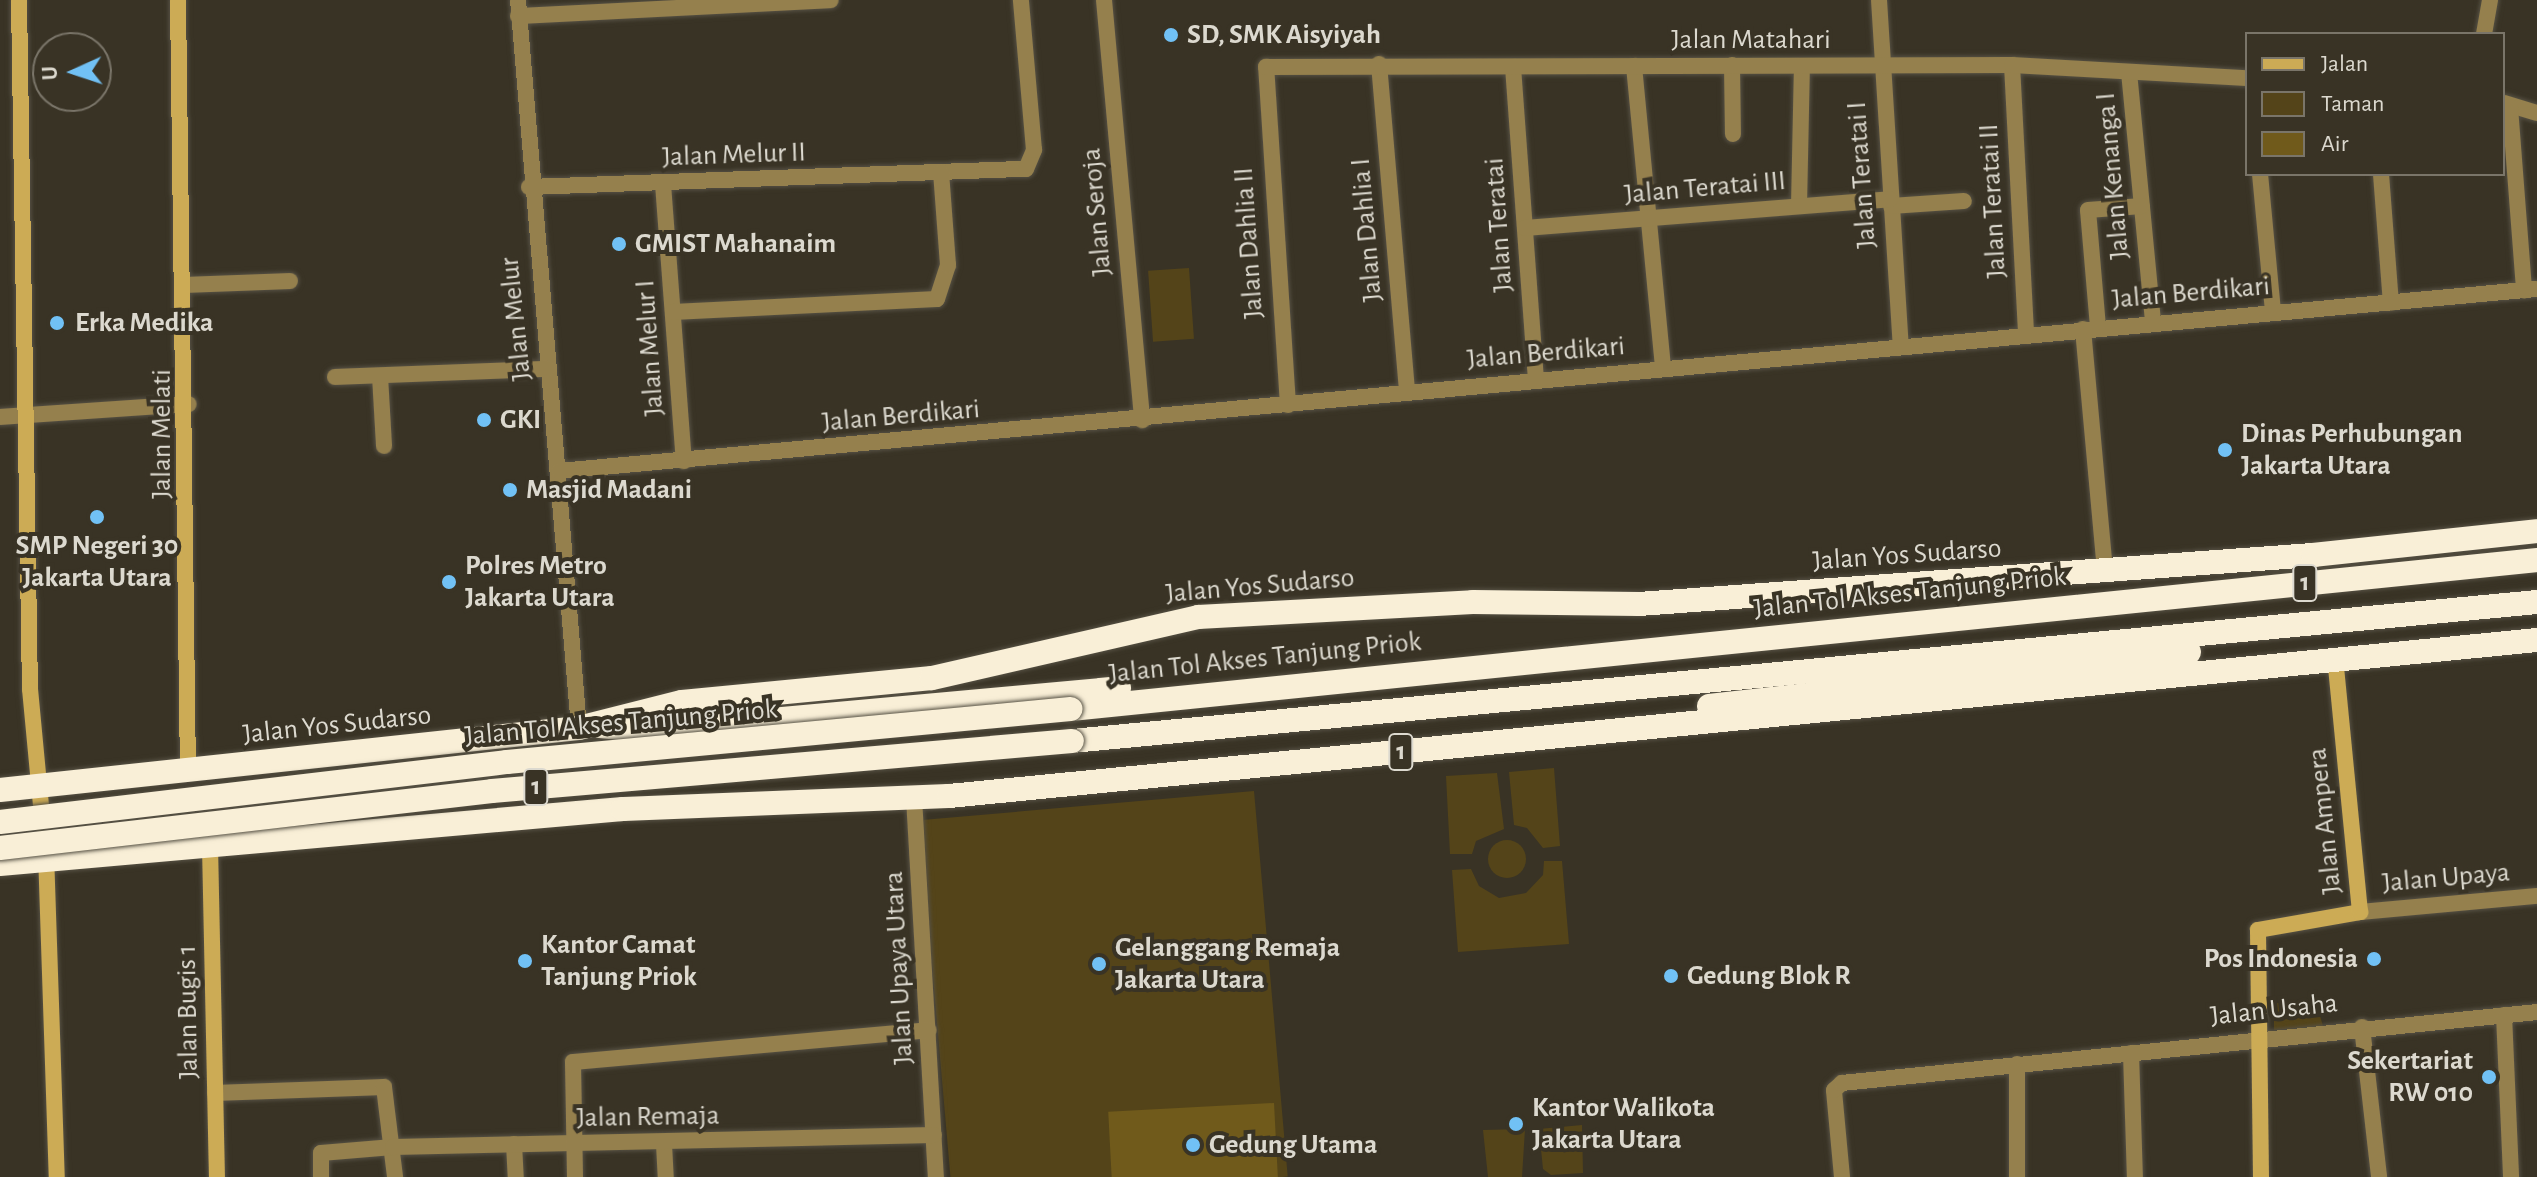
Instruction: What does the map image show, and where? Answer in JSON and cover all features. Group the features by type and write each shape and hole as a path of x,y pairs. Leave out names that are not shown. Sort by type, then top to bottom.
{"highway":[{"name":"Jalan Yos Sudarso","path":"0,790 589,727 682,702 962,673 1198,617 1473,602 1639,604 2105,570 2537,531"},
{"name":"Jalan Tol Akses Tanjung Priok","path":"0,822 525,760 1070,701 1188,693 2537,560"},
{"name":"Jalan Tol Akses Tanjung Priok","path":"0,848 492,791 1072,741 2537,602"},
{"path":"1667,724 1706,706 1763,696 2367,633 2383,616"},
{"name":"1","path":"0,864 466,823 914,798 2335,656 2537,640"},
{"path":"589,727 650,731 831,714 1070,701"},
{"path":"465,741 448,755 441,788 466,823"},
{"path":"387,750 409,783 407,809 392,830"}],"street":[{"path":"19,0 23,416 39,788 46,859 57,1177"},
{"name":"Jalan Melati","path":"178,0 189,404 188,771"},
{"path":"518,8 831,0"},
{"name":"Jalan Melur II","path":"529,187 941,172 1031,165 1021,0"},
{"name":"Jalan Seroja","path":"1104,0 1142,420"},
{"name":"Jalan Teratai I","path":"1879,0 1879,65 1901,346"},
{"path":"2484,32 2490,0"},
{"name":"Jalan Melur","path":"518,8 529,187 589,727"},
{"name":"Jalan Matahari","path":"1262,76 1270,66 1379,64 1513,67 2012,65 2245,78"},
{"name":"Jalan Dahlia I","path":"1379,64 1407,392"},
{"path":"1732,65 1733,134"},
{"name":"Jalan Teratai II","path":"2012,65 2026,334"},
{"path":"1634,66 1663,368"},
{"path":"1799,206 1802,66"},
{"name":"Jalan Teratai","path":"1513,67 1536,379"},
{"name":"Jalan Kenanga I","path":"2129,72 2153,322"},
{"name":"Jalan Dahlia II","path":"1262,76 1288,405"},
{"path":"2531,290 2506,105 2537,113"},
{"path":"673,312 937,299 948,265 941,172"},
{"path":"2260,176 2273,312"},
{"path":"2381,176 2391,303"},
{"name":"Jalan Melur I","path":"663,184 684,461"},
{"name":"Jalan Teratai III","path":"1525,228 1799,206 1964,201"},
{"path":"2105,570 2090,328 2088,210 2142,206"},
{"path":"185,285 290,281"},
{"name":"Jalan Berdikari","path":"559,471 1142,420 1536,379 2153,322 2531,290"},
{"path":"335,377 548,369"},
{"path":"380,376 384,446"},
{"path":"0,417 189,404"},
{"name":"Jalan Ampera","path":"2259,1037 2258,930 2360,912 2335,656"},
{"name":"Jalan Upaya Utara","path":"914,798 934,1135"},
{"name":"Jalan Bugis 1","path":"210,846 217,1177"},
{"name":"Jalan Upaya","path":"2360,912 2537,896"},
{"name":"Jalan Usaha","path":"1842,1177 1838,1084 2259,1037 2537,1012"},
{"path":"2504,1015 2511,1177"},
{"path":"2362,1027 2379,1177"},
{"path":"575,1177 573,1062 929,1030"},
{"path":"2259,1037 2261,1177"},
{"path":"2131,1053 2135,1177"},
{"path":"2017,1064 2017,1177"},
{"path":"215,1093 384,1087 395,1177"},
{"path":"934,1135 936,1177"},
{"name":"Jalan Remaja","path":"321,1177 320,1154 393,1147 664,1144 934,1135"},
{"path":"514,1144 516,1177"},
{"path":"664,1144 666,1177"}],"green space":[{"path":"1189,268 1194,339 1153,342 1148,271"},
{"path":"1554,768 1560,846 1543,848 1527,828 1514,825 1509,772"},
{"path":"1497,773 1504,829 1476,841 1472,854 1450,854 1446,776"},
{"name":"Gelanggang Remaja Jakarta Utara","path":"1254,791 1288,1177 950,1177 919,820"},
{"path":"1507,840 1521,845 1526,859 1521,873 1507,878 1493,873 1488,859 1493,845"},
{"path":"1544,861 1562,861 1569,944 1458,952 1452,870 1471,869 1479,886 1499,898 1526,893 1543,875"},
{"path":"2316,1002 2323,1026 2274,1030 2274,1003"},
{"path":"1582,1125 1583,1173 1551,1175 1543,1169 1539,1129"},
{"path":"1525,1129 1522,1177 1488,1177 1483,1130"}],"water":[{"name":"Gedung Utama","path":"1274,1103 1278,1177 1112,1177 1108,1112"}],"place":[{"name":"SD, SMK Aisyiyah","path":"1171,35"},
{"name":"GMIST Mahanaim","path":"619,244"},
{"name":"Erka Medika","path":"57,323"},
{"name":"GKI","path":"484,420"},
{"name":"Dinas Perhubungan Jakarta Utara","path":"2225,450"},
{"name":"Masjid Madani","path":"510,490"},
{"name":"SMP Negeri 30 Jakarta Utara","path":"97,517"},
{"name":"Polres Metro Jakarta Utara","path":"449,582"},
{"name":"Pos Indonesia","path":"2374,959"},
{"name":"Kantor Camat Tanjung Priok","path":"525,961"},
{"name":"Gelanggang Remaja Jakarta Utara","path":"1099,964"},
{"name":"Gedung Blok R","path":"1671,976"},
{"name":"Sekertariat RW 010","path":"2489,1077"},
{"name":"Kantor Walikota Jakarta Utara","path":"1516,1124"},
{"name":"Gedung Utama","path":"1193,1145"}]}
